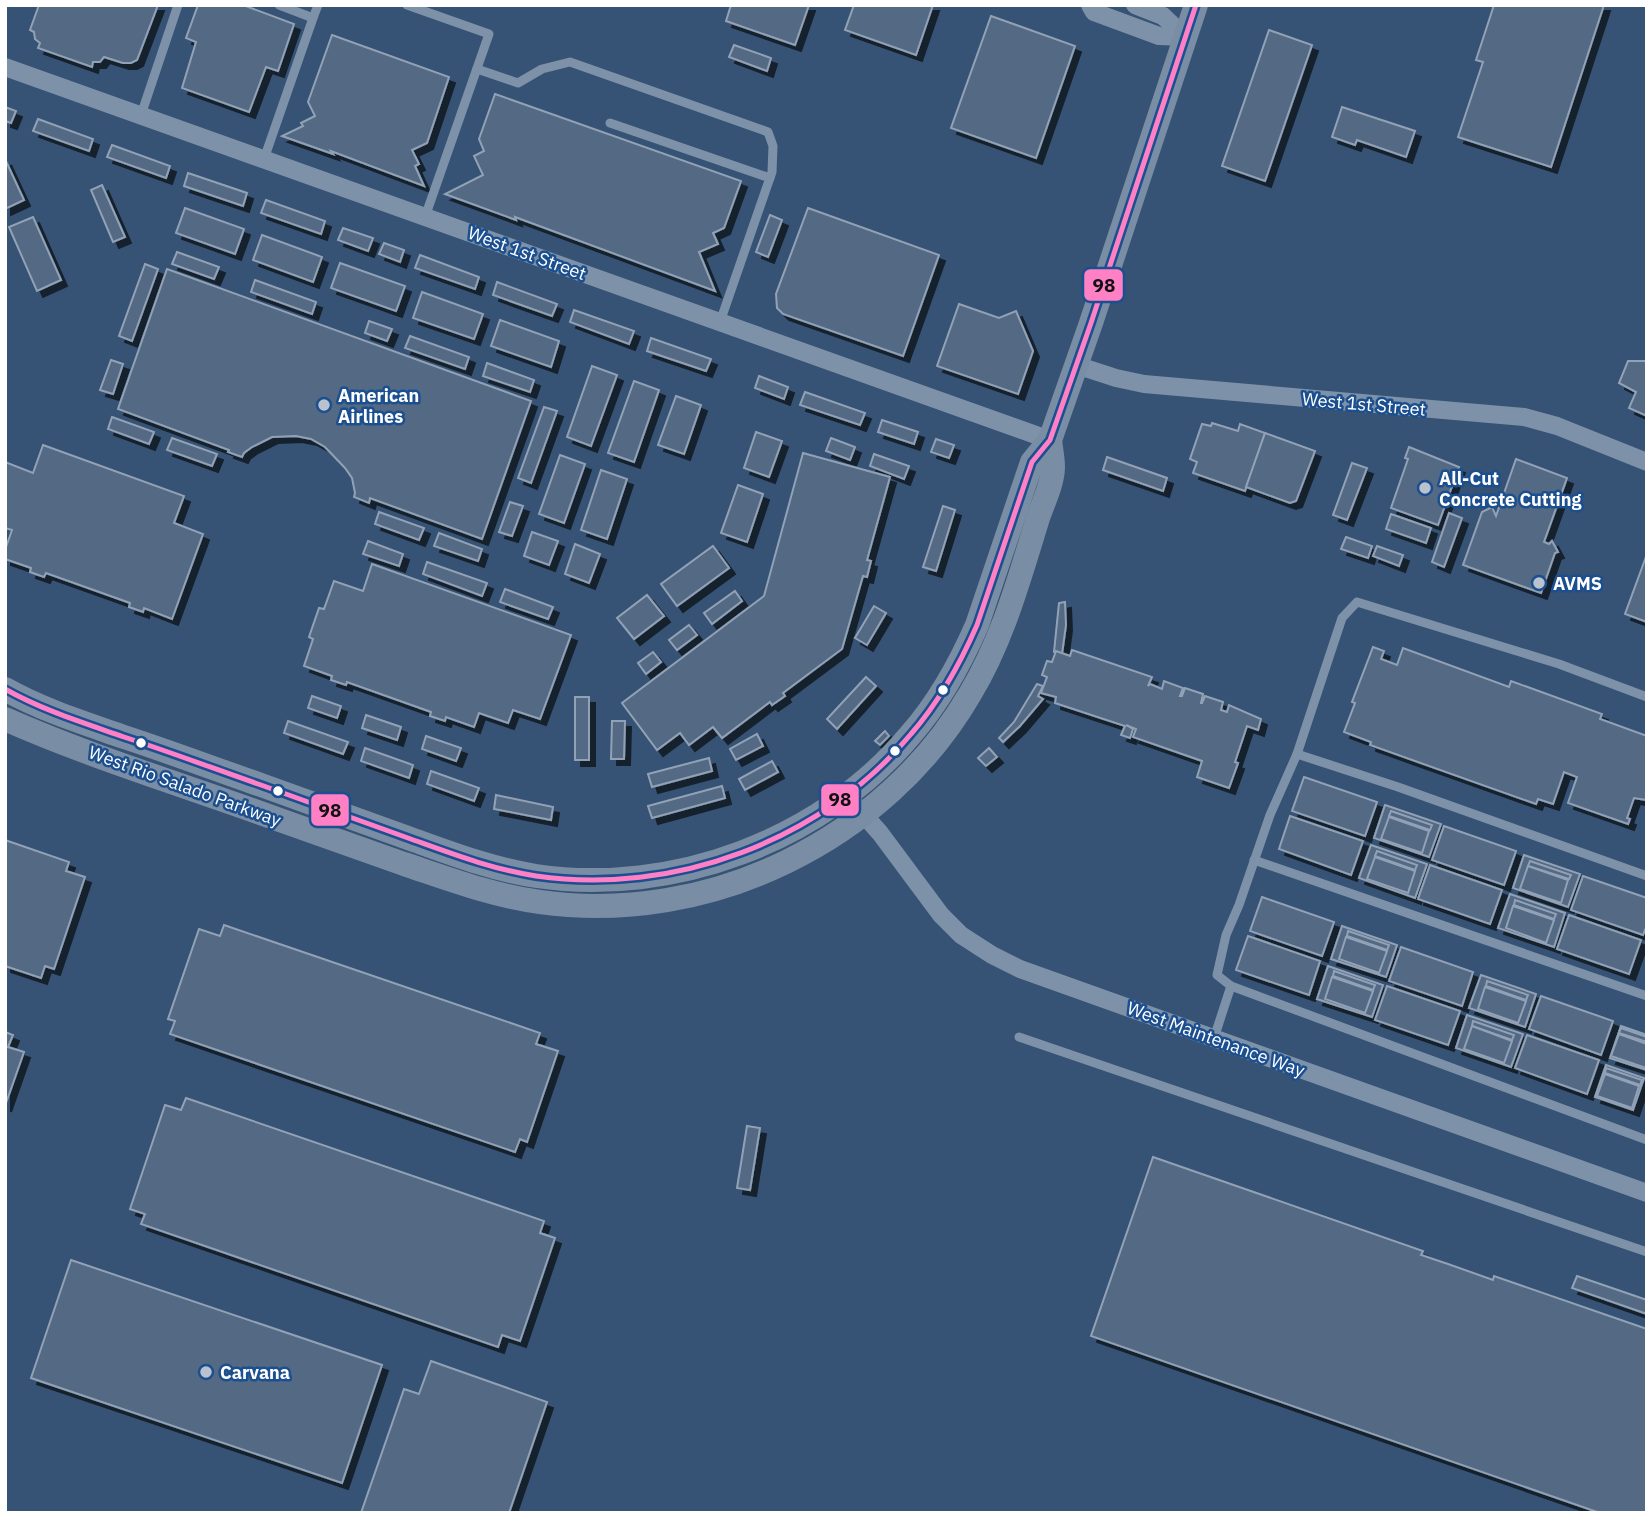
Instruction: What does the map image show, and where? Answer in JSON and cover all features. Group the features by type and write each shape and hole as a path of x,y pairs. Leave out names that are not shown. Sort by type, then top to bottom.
{"main road":[{"path":"1050,440 1196,5"},
{"name":"West Rio Salado Parkway","path":"5,689 71,718 485,865 578,880 625,878 698,866 735,856 784,835 846,795 895,752 929,711 946,685 977,625 1032,463 1050,440"},
{"name":"West Rio Salado Parkway","path":"5,719 50,738 480,890 541,903 598,905 669,900 692,895 767,872 810,851 862,815 906,776 945,733 968,699 1004,628 1053,469 1050,440"}],"street":[{"path":"1090,5 1094,12 1154,35 1185,37"},
{"path":"1135,5 1163,16 1185,37"},
{"name":"West 1st Street","path":"5,67 1050,440"},
{"name":"West 1st Street","path":"1076,365 1116,379 1144,384 1524,418 1581,435 1647,462"},
{"name":"West Maintenance Way","path":"846,795 880,833 942,915 961,935 1020,969 1647,1192"}],"lane":[{"path":"141,115 178,5"},
{"path":"279,5 313,18"},
{"path":"264,159 318,5"},
{"path":"407,5 489,34 425,217"},
{"path":"477,69 518,83 542,69 570,62 768,132 773,146 770,178 720,322"},
{"path":"610,123 770,178"},
{"path":"1647,697 1559,664 1357,603 1342,618 1297,754 1270,815 1226,935 1217,975 1231,986 1647,1140"},
{"path":"1297,754 1647,876"},
{"path":"1254,860 1647,996"},
{"path":"1214,1038 1231,986"},
{"path":"1018,1037 1647,1252"}],"building":[{"path":"39,5 158,5 137,60 123,63 104,57 100,62 93,62 92,67 38,48 40,43 30,30"},
{"path":"198,5 243,5 294,24 278,71 266,67 249,112 182,88 196,42 186,38"},
{"path":"731,5 809,5 795,45 726,21"},
{"path":"854,5 933,5 916,55 845,30"},
{"path":"1494,5 1604,5 1551,167 1458,137 1483,62 1476,60"},
{"path":"991,16 1075,46 1036,158 951,128"},
{"path":"1269,30 1312,45 1265,181 1222,166"},
{"path":"332,35 449,77 427,143 412,150 419,164 415,166 424,186 331,151 333,154 282,136 303,126 301,123 315,116 308,102"},
{"path":"734,45 771,58 767,71 729,57"},
{"path":"495,94 741,181 724,228 713,233 718,244 699,252 715,291 445,194 483,175 474,156 484,151 479,139"},
{"path":"5,107 16,111 11,123 5,121"},
{"path":"1342,107 1415,131 1406,157 1357,140 1355,145 1332,137"},
{"path":"38,119 93,139 89,151 33,131"},
{"path":"112,145 170,166 166,178 107,157"},
{"path":"5,159 24,200 5,209"},
{"path":"188,173 247,193 243,206 184,186"},
{"path":"102,185 125,237 113,242 91,190"},
{"path":"266,200 325,221 321,234 261,213"},
{"path":"185,208 244,229 235,254 176,233"},
{"path":"808,208 939,255 903,356 783,314 777,308 776,294"},
{"path":"770,215 782,220 768,257 756,252"},
{"path":"33,217 61,280 37,291 9,227"},
{"path":"343,228 373,238 368,251 338,240"},
{"path":"262,235 322,257 313,282 253,260"},
{"path":"384,243 404,250 400,262 379,254"},
{"path":"177,252 219,267 214,279 172,264"},
{"path":"420,255 479,277 475,289 415,268"},
{"path":"340,263 405,286 396,311 331,288"},
{"path":"145,264 158,269 132,341 119,336"},
{"name":"American Airlines","path":"167,269 531,401 482,539 370,498 369,503 354,497 352,478 345,468 325,447 311,439 296,436 272,437 252,447 242,457 118,409"},
{"path":"255,280 316,302 312,314 251,292"},
{"path":"497,282 557,304 552,316 493,295"},
{"path":"422,292 483,314 474,339 413,318"},
{"path":"959,304 999,318 1016,311 1033,351 1018,394 937,366"},
{"path":"574,310 634,331 629,344 570,322"},
{"path":"500,320 559,341 551,367 491,346"},
{"path":"369,321 392,329 387,341 365,333"},
{"path":"410,336 469,357 465,369 405,348"},
{"path":"651,338 711,359 706,371 647,351"},
{"path":"111,360 123,364 113,394 100,390"},
{"path":"1628,361 1647,361 1647,416 1629,408 1636,392 1619,383"},
{"path":"487,363 534,380 530,392 483,376"},
{"path":"592,366 617,375 591,446 567,437"},
{"path":"759,376 788,387 784,399 755,388"},
{"path":"634,381 659,390 634,462 608,453"},
{"path":"805,392 865,413 860,425 800,405"},
{"path":"676,396 701,405 684,454 658,445"},
{"path":"544,407 557,411 531,483 518,478"},
{"path":"112,417 154,432 149,444 108,429"},
{"path":"882,420 918,432 914,444 878,432"},
{"path":"1212,423 1238,431 1240,424 1265,433 1245,491 1193,473 1197,462 1190,459 1202,424 1211,426"},
{"path":"756,432 782,441 769,477 744,468"},
{"path":"1265,433 1315,451 1296,501 1290,503 1246,487"},
{"path":"172,438 217,454 212,466 167,450"},
{"path":"831,438 855,447 850,460 826,451"},
{"path":"936,439 954,445 949,458 931,452"},
{"path":"43,445 184,496 174,523 203,534 172,619 144,608 143,612 129,607 130,603 46,573 44,577 30,572 31,568 5,559 5,550 12,530 5,528 5,462 33,473"},
{"name":"All-Cut Concrete Cutting","path":"1409,447 1459,467 1438,525 1391,508 1408,459 1405,458"},
{"path":"803,453 890,477 867,560 871,561 867,577 863,576 842,649 783,693 785,696 772,705 770,702 722,738 713,727 689,745 680,733 657,750 622,703 764,596"},
{"path":"874,454 909,466 904,479 870,466"},
{"path":"560,455 585,464 564,523 539,514"},
{"path":"1107,457 1167,478 1163,491 1103,470"},
{"path":"1516,459 1567,478 1544,542 1549,544 1552,541 1558,552 1555,553 1541,593 1463,565 1482,512 1492,507 1496,516"},
{"path":"1352,463 1367,468 1347,520 1333,515"},
{"path":"601,470 627,479 607,539 581,530"},
{"path":"738,485 763,494 747,542 721,533"},
{"path":"510,502 523,506 512,536 499,532"},
{"path":"943,506 955,510 936,571 923,567"},
{"path":"379,512 424,528 419,540 375,524"},
{"path":"1449,513 1462,518 1444,567 1432,562"},
{"path":"1391,514 1431,528 1426,543 1386,529"},
{"path":"532,532 558,541 549,565 524,556"},
{"path":"439,533 482,549 478,561 434,546"},
{"path":"1346,537 1372,546 1368,558 1341,549"},
{"path":"368,541 403,554 399,566 363,554"},
{"path":"575,544 600,554 589,583 565,574"},
{"path":"713,546 729,568 677,606 661,584"},
{"path":"1377,546 1403,555 1399,566 1373,556"},
{"path":"1647,554 1647,622 1625,614"},
{"path":"427,562 487,583 482,596 423,574"},
{"path":"372,564 571,635 540,719 513,710 508,723 479,713 474,727 446,717 445,721 430,716 431,712 347,682 346,685 331,680 332,676 304,666 313,639 309,637 319,608 324,609 334,581 363,591"},
{"path":"505,589 553,607 548,619 500,602"},
{"path":"735,591 742,601 712,624 704,613"},
{"path":"647,595 664,616 634,639 617,618"},
{"path":"1065,602 1066,625 1062,654 1054,652 1059,603"},
{"path":"874,606 886,613 867,645 855,638"},
{"path":"689,625 697,635 677,650 669,640"},
{"path":"1373,647 1384,651 1381,659 1397,665 1403,648 1509,687 1511,681 1602,714 1600,719 1647,736 1647,803 1646,800 1634,798 1627,818 1630,819 1628,824 1568,803 1577,777 1564,772 1553,804 1538,799 1536,804 1370,745 1371,742 1344,732 1355,703 1352,702"},
{"path":"1072,650 1152,677 1148,686 1150,684 1162,689 1164,681 1183,688 1180,696 1185,688 1203,694 1201,703 1205,696 1223,702 1221,710 1227,712 1229,705 1261,719 1258,730 1247,726 1229,788 1197,777 1202,761 1133,737 1136,729 1126,725 1133,729 1130,738 1121,735 1125,726 1055,703 1056,697 1041,693 1047,677 1042,675 1047,661 1052,662 1056,651 1070,656"},
{"path":"653,652 661,662 646,674 638,663"},
{"path":"866,677 876,686 837,729 827,719"},
{"path":"1037,684 1043,686 1038,696 1043,699 1003,742 999,738 1014,722"},
{"path":"312,696 341,706 337,718 308,708"},
{"path":"575,697 589,697 589,760 575,760"},
{"path":"366,715 401,727 397,740 362,728"},
{"path":"288,721 348,742 343,754 284,733"},
{"path":"612,721 625,721 624,759 611,759"},
{"path":"885,731 889,736 880,745 875,741"},
{"path":"757,734 763,746 736,760 730,749"},
{"path":"426,736 461,748 456,761 422,749"},
{"path":"365,748 413,765 409,778 361,761"},
{"path":"989,748 997,757 986,766 978,758"},
{"path":"709,758 712,771 652,787 648,774"},
{"path":"772,761 778,772 745,790 739,779"},
{"path":"431,771 479,788 474,801 427,784"},
{"path":"1304,777 1377,802 1365,836 1292,811"},
{"path":"722,786 725,798 652,818 648,806"},
{"path":"496,795 553,807 551,820 494,809"},
{"path":"1385,805 1441,824 1429,857 1374,838"},
{"path":"1391,811 1432,825 1430,830 1389,816"},
{"path":"1290,816 1363,841 1351,875 1279,849"},
{"path":"1389,817 1429,831 1422,853 1381,839"},
{"path":"1444,826 1516,851 1504,885 1432,860"},
{"path":"5,840 69,862 66,871 85,877 54,969 45,966 41,978 5,966"},
{"path":"1371,845 1427,864 1415,898 1359,878"},
{"path":"1377,851 1417,865 1415,870 1375,856"},
{"path":"1524,855 1580,874 1568,907 1513,888"},
{"path":"1375,857 1415,871 1408,893 1367,879"},
{"path":"1530,861 1571,875 1569,879 1528,866"},
{"path":"1430,865 1502,890 1490,924 1418,899"},
{"path":"1528,866 1568,880 1561,903 1520,889"},
{"path":"1583,876 1647,898 1647,925 1643,935 1571,910"},
{"path":"1510,894 1565,913 1554,947 1498,928"},
{"path":"1262,897 1334,922 1322,956 1250,931"},
{"path":"1515,900 1556,914 1554,919 1514,905"},
{"path":"1513,906 1554,920 1546,943 1506,928"},
{"path":"1569,915 1641,940 1629,974 1557,949"},
{"path":"224,925 540,1033 536,1044 558,1051 527,1142 520,1139 515,1152 170,1034 175,1021 168,1019 199,929 220,936"},
{"path":"1342,926 1397,945 1386,977 1331,959"},
{"path":"1348,931 1389,945 1387,950 1347,936"},
{"path":"1248,936 1320,961 1309,995 1236,970"},
{"path":"1346,937 1387,951 1379,973 1339,959"},
{"path":"1401,947 1473,972 1462,1006 1389,981"},
{"path":"1328,966 1383,985 1372,1017 1317,999"},
{"path":"1334,971 1375,985 1373,990 1333,976"},
{"path":"1481,975 1536,994 1525,1027 1469,1008"},
{"path":"1332,977 1373,991 1365,1013 1325,999"},
{"path":"1487,981 1528,995 1526,1000 1486,986"},
{"path":"1387,986 1460,1011 1448,1045 1375,1020"},
{"path":"1485,987 1526,1001 1518,1023 1478,1009"},
{"path":"1541,996 1613,1021 1601,1055 1529,1029"},
{"path":"1467,1015 1523,1034 1511,1067 1456,1048"},
{"path":"1473,1021 1514,1035 1512,1040 1472,1026"},
{"path":"1472,1026 1512,1041 1504,1063 1464,1049"},
{"path":"1621,1026 1647,1035 1647,1070 1610,1058"},
{"path":"1621,1028 1647,1037 1647,1042 1619,1033"},
{"path":"5,1032 13,1035 8,1047 24,1052 5,1106"},
{"path":"1619,1034 1647,1044 1646,1068 1611,1056"},
{"path":"1527,1035 1599,1060 1587,1094 1515,1068"},
{"path":"1606,1065 1644,1078 1633,1110 1595,1097"},
{"path":"1606,1068 1642,1080 1640,1085 1605,1073"},
{"path":"1605,1074 1639,1086 1632,1108 1597,1096"},
{"path":"186,1098 544,1221 540,1233 555,1238 520,1341 502,1335 498,1347 141,1224 145,1214 130,1209 165,1105 181,1110"},
{"path":"747,1126 760,1128 750,1190 737,1188"},
{"path":"1153,1157 1423,1251 1421,1255 1493,1280 1494,1276 1647,1329 1647,1513 1600,1513 1091,1336"},
{"name":"Carvana","path":"71,1260 382,1365 342,1483 31,1378"},
{"path":"1577,1276 1647,1300 1647,1314 1572,1288"},
{"path":"431,1361 547,1402 509,1513 361,1513 404,1389 419,1394"}],"transit line":[{"name":"98","path":"5,689 79,721 455,855 519,873 588,880 640,877 691,868 741,853 789,831 834,804 875,772 921,722 940,696 963,654 977,625 1032,462 1050,440 1196,5"}],"place":[{"name":"American Airlines","path":"324,405"},
{"name":"All-Cut Concrete Cutting","path":"1425,488"},
{"name":"AVMS","path":"1539,583"},
{"name":"Carvana","path":"206,1372"}]}
